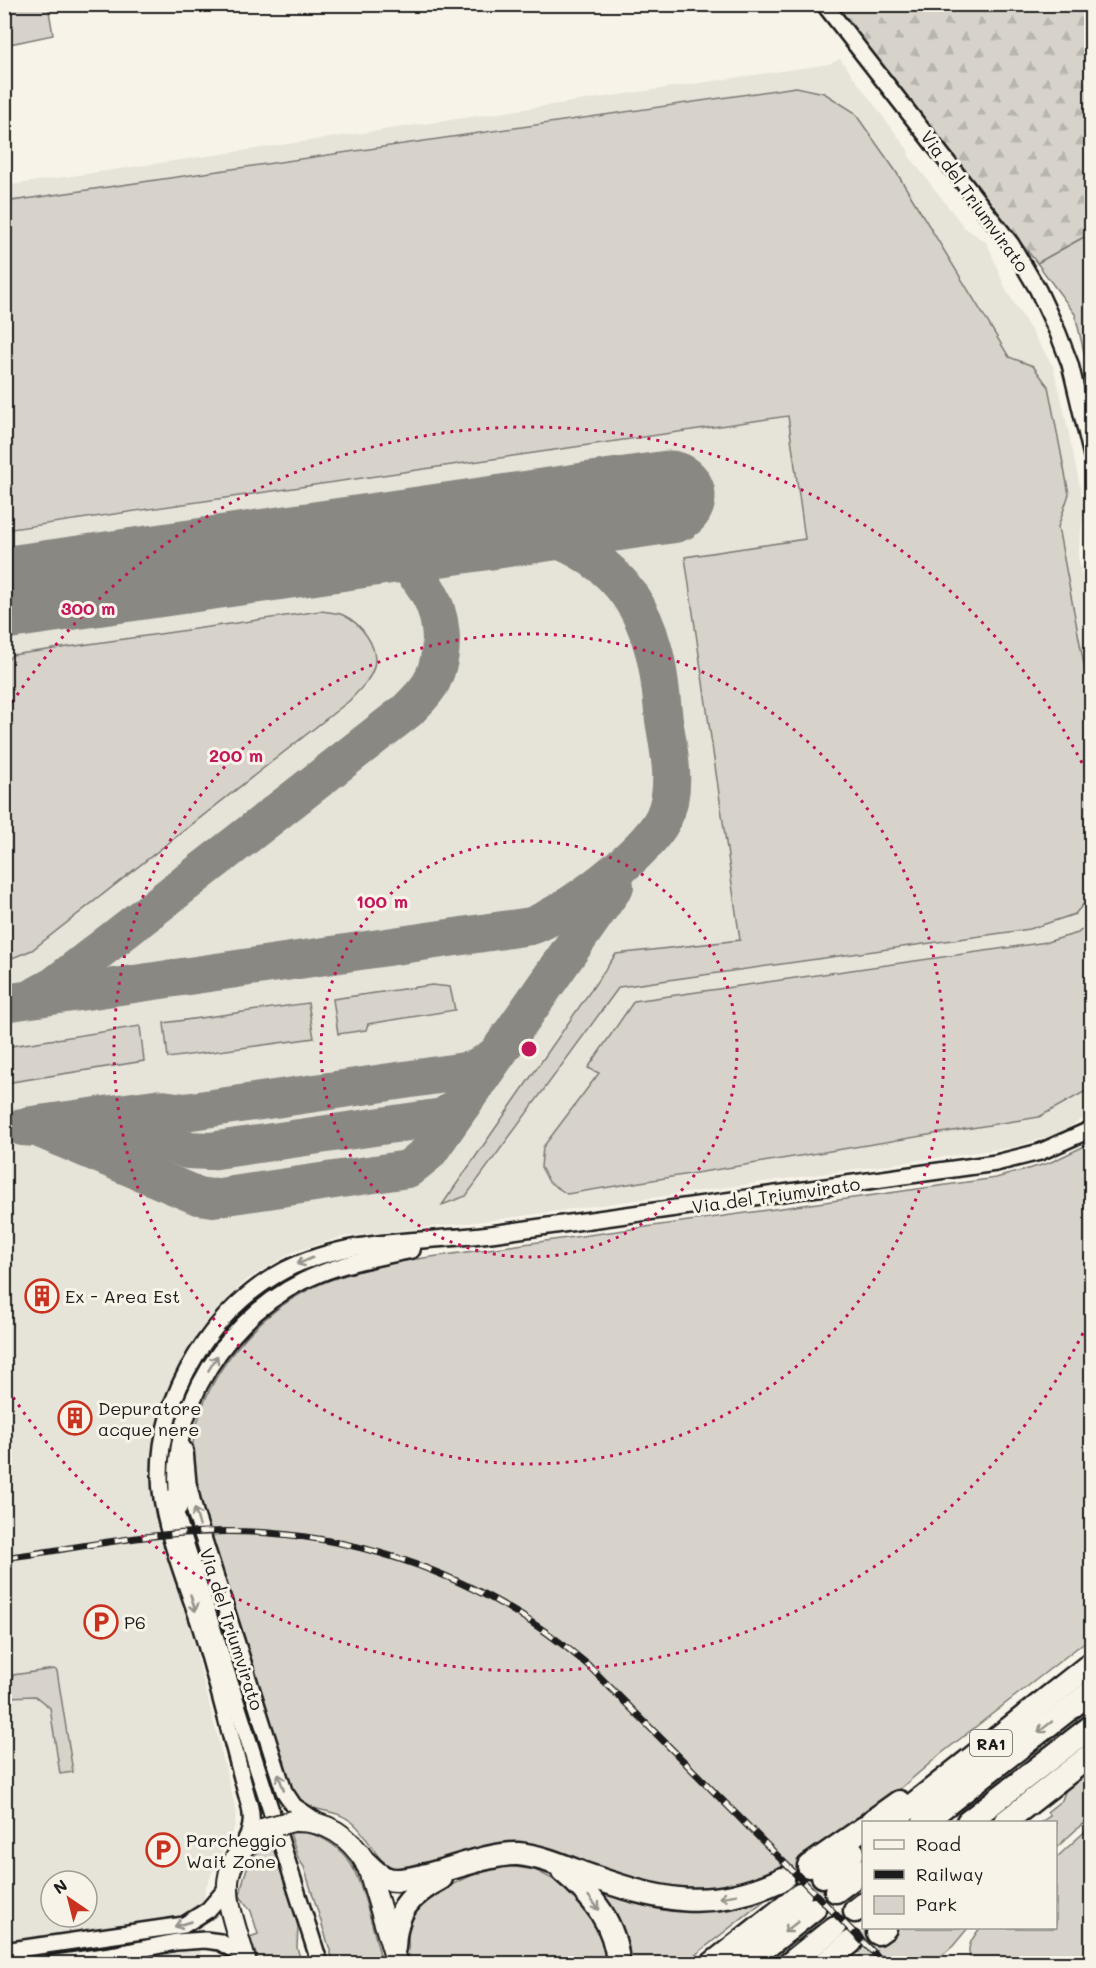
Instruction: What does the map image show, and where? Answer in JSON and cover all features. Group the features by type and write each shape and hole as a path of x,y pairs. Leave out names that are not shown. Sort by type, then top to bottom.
{"highway":[{"name":"RA1","path":"892,1821 1092,1663"},
{"path":"925,1821 1092,1691"},
{"path":"872,1821 1045,1700"},
{"path":"969,1821 1092,1726"},
{"path":"1006,1821 1092,1754"},
{"path":"823,1878 862,1830"},
{"path":"823,1878 862,1846"},
{"path":"367,1864 386,1879 408,1881 473,1860 517,1854 552,1862 653,1897 693,1901 732,1896 783,1879"},
{"path":"396,1956 397,1920 412,1898 428,1885 473,1860"},
{"path":"552,1862 581,1886 599,1907 610,1929 618,1964"},
{"path":"823,1878 862,1870"},
{"path":"712,1964 807,1902 745,1964"},
{"path":"789,1964 846,1946"},
{"path":"824,1964 846,1946"}],"main road":[{"name":"Via del Triumvirato","path":"245,1960 228,1904 227,1888 231,1868 240,1848 266,1828 292,1821 320,1823 348,1838 367,1864 396,1956"}],"street":[{"name":"Via del Triumvirato","path":"824,4 1011,244 1038,290 1070,364 1092,456"},
{"name":"Via del Triumvirato","path":"240,1848 250,1833 252,1821 250,1807 223,1700 162,1502 160,1478 164,1444 178,1390 226,1314 266,1281 314,1257 340,1250 455,1239 996,1163 1040,1152 1092,1130"},
{"name":"Via del Triumvirato","path":"183,1529 176,1469 195,1395 224,1346 256,1311 319,1274 455,1239"},
{"name":"Via del Triumvirato","path":"188,1416 186,1467 193,1502 284,1791 294,1806 320,1823"},
{"name":"Via del Triumvirato","path":"164,1444 171,1496 320,1964"},
{"name":"Via del Triumvirato","path":"4,1951 184,1925 208,1910 227,1888"},
{"name":"Via del Triumvirato","path":"51,1964 176,1942 206,1940 220,1942 245,1960"}],"shaded area":[{"path":"840,59 908,150 909,156 964,227 987,243 1006,290 1053,366 1084,506 1078,556 1092,627 1091,1113 1060,1133 1014,1147 494,1220 342,1237 293,1252 245,1281 208,1320 180,1364 165,1399 153,1454 160,1509 236,1810 235,1826 205,1888 200,1957 134,1963 5,1963 4,186 829,64"}],"green space":[{"path":"5,4 48,5 53,35 5,45"},
{"path":"837,5 1091,5 1091,233 1037,263 874,58"},
{"path":"796,87 824,93 854,112 895,170 1009,357 1033,366 1048,386 1069,494 1058,527 1091,702 1091,895 1075,914 1030,929 619,987 466,1196 442,1205 616,954 740,940 685,557 805,539 788,416 5,530 5,202"},
{"path":"1091,233 1091,382 1075,314 1037,263"},
{"path":"320,611 343,615 367,636 374,652 374,667 360,690 32,950 5,961 5,663 12,655"},
{"path":"1091,921 1091,1082 1086,1091 1039,1117 567,1194 549,1182 541,1167 543,1147 599,1073 588,1068 634,1001 1047,942 1078,933"},
{"path":"432,985 450,987 455,1010 368,1024 366,1030 338,1034 333,999"},
{"path":"308,1003 314,1038 168,1058 164,1023"},
{"path":"140,1026 144,1061 5,1083 5,1047"},
{"path":"1091,1143 1091,1637 942,1753 860,1823 807,1859 746,1886 661,1891 552,1855 409,1871 397,1869 381,1859 360,1830 347,1818 308,1806 288,1787 196,1492 192,1456 197,1425 205,1401 217,1377 231,1355 268,1316 289,1301 322,1283 395,1262 996,1178 1049,1163"},
{"path":"54,1669 57,1671 73,1772 60,1774 50,1708 35,1696 5,1697 5,1690 10,1689 13,1675"},
{"path":"1091,1769 1091,1816 1057,1847 1057,1821 1042,1821 1050,1816 1047,1812 1062,1800 1066,1789"},
{"path":"1091,1826 1091,1963 972,1963 969,1953 970,1944 979,1929 1057,1929 1057,1857"},
{"path":"306,1832 331,1843 351,1864 373,1926 382,1963 334,1963 304,1867 298,1858 290,1833"},
{"path":"272,1839 298,1926 297,1948 302,1963 259,1963 250,1937 258,1934 251,1911 240,1896 249,1863 258,1850"},
{"path":"496,1864 535,1870 572,1889 605,1940 604,1963 409,1963 408,1935 414,1909 434,1893"},
{"path":"590,1882 668,1907 779,1889 685,1963 627,1964"},
{"path":"894,1929 967,1929 953,1946 933,1963 850,1964"}],"taxiway":[{"path":"4,1003 531,926 564,909 584,895 640,848 663,819 668,807 671,782 670,757 657,666 643,619 628,594 611,573 590,556 566,543 540,534 512,527 482,524"},
{"path":"37,995 55,985 408,710 430,685 439,657 441,633 436,609 426,588 411,569 392,555 370,546 344,544"},
{"path":"4,595 14,592"},
{"path":"22,1127 37,1128 198,1196 213,1198 408,1169 428,1153 615,886"},
{"path":"32,1125 155,1108 185,1112 452,1073 476,1069 495,1056"},
{"path":"101,1117 187,1150 210,1151 443,1117 463,1103"}],"runway":[{"path":"4,593 669,497"}],"tunnel":[{"path":"783,1879 809,1866"},
{"path":"800,1895 823,1876"},
{"path":"857,1950 878,1933"}],"railway":[{"path":"4,1558 162,1535 240,1532 294,1535 347,1545 400,1559 450,1578 499,1602 545,1631 588,1665 885,1964"}],"place":[{"name":"Ex - Area Est","path":"42,1296"},
{"name":"Depuratore acque nere","path":"75,1418"},
{"name":"P6","path":"101,1622"},
{"name":"Parcheggio Wait Zone","path":"163,1850"}]}
